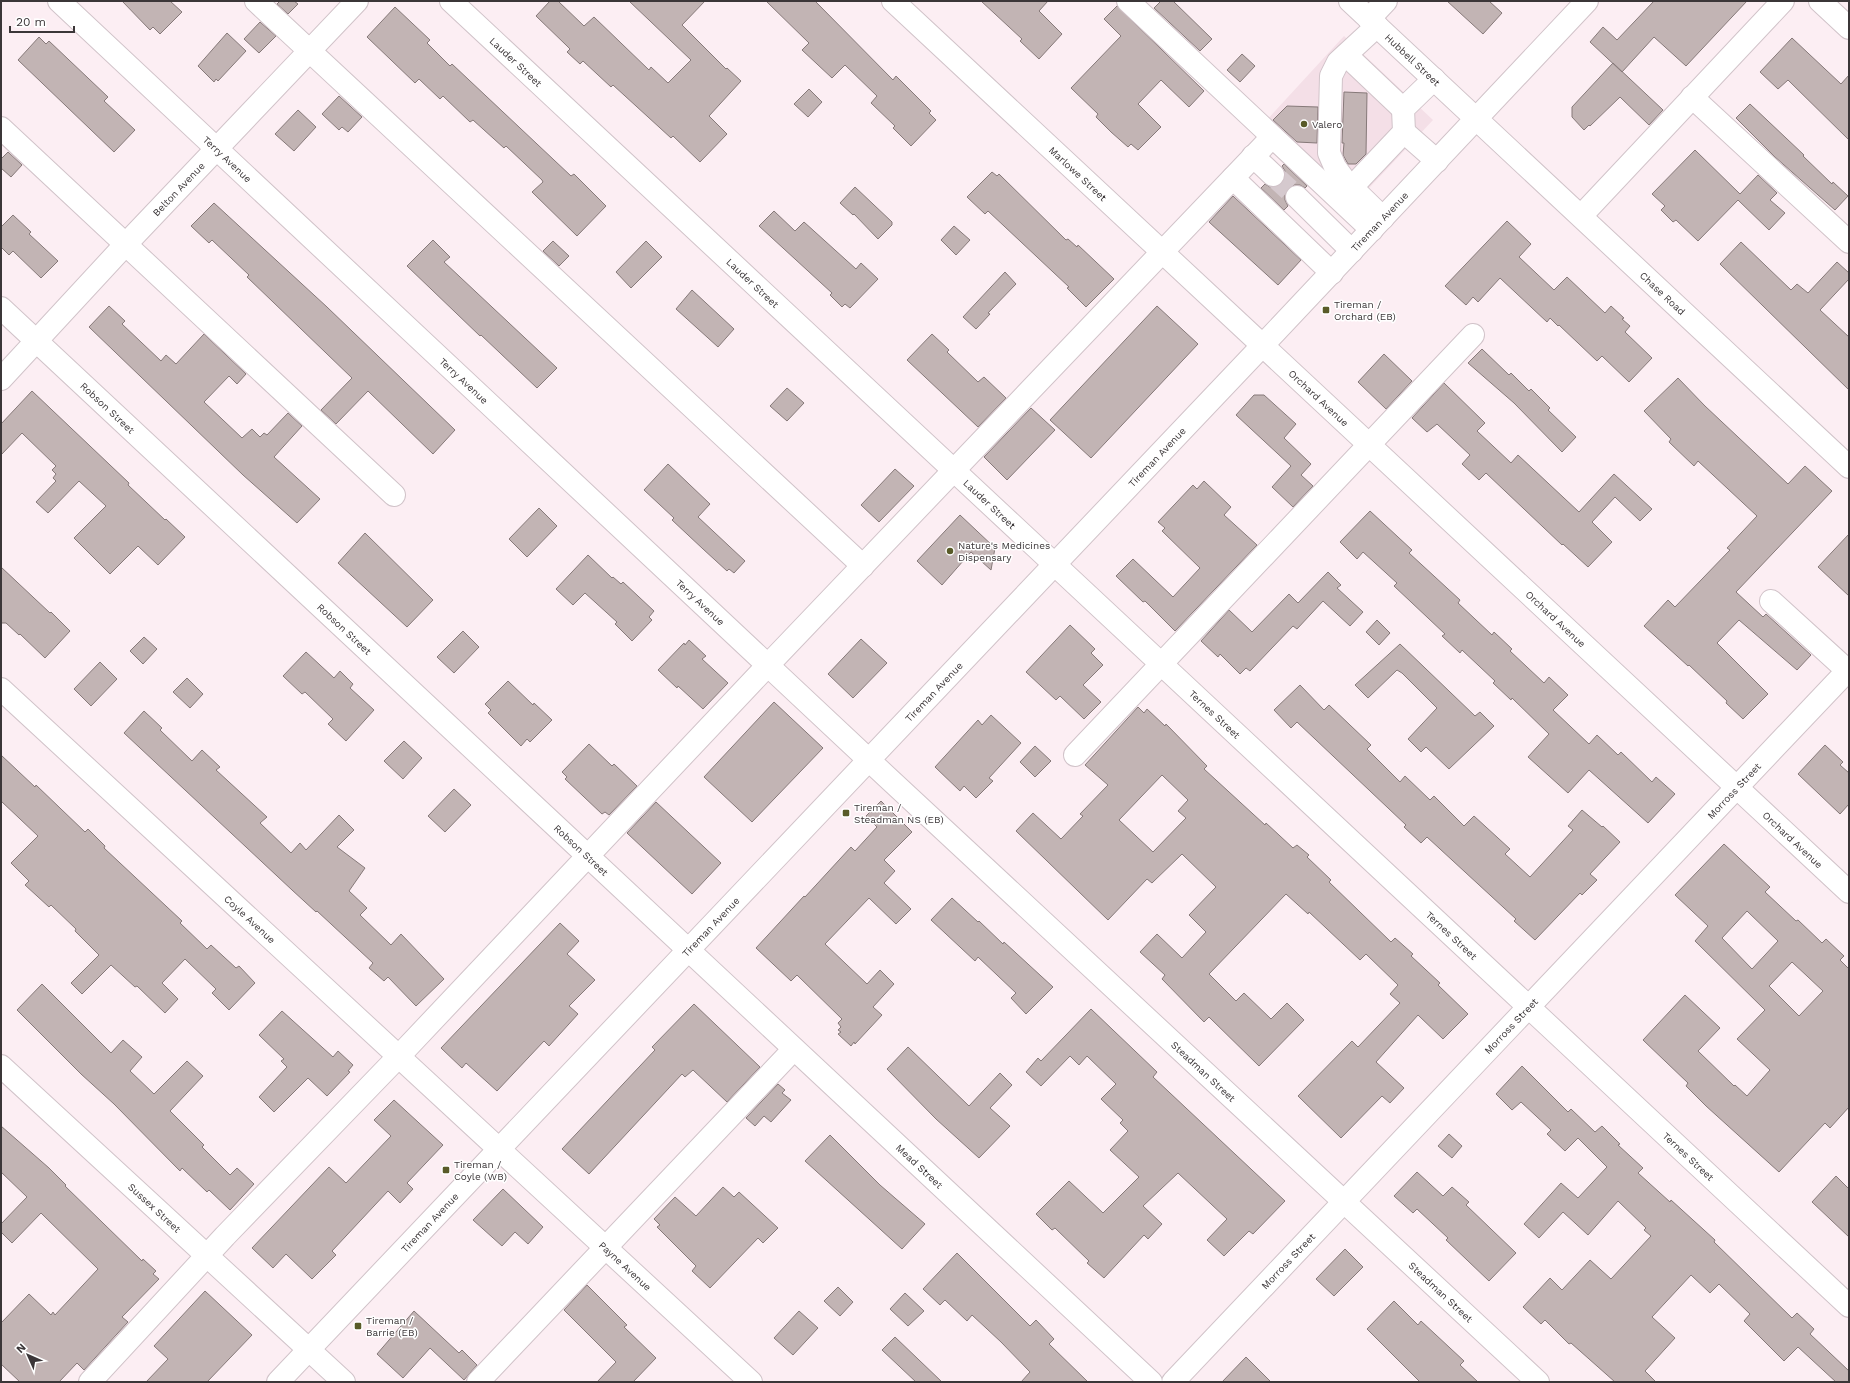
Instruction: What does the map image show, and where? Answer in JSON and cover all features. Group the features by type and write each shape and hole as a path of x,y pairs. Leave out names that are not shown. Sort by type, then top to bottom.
{"street":[{"name":"Terry Avenue","path":"58,1 870,760"},
{"path":"256,1 863,566"},
{"name":"Belton Avenue","path":"1,379 125,245 357,1"},
{"name":"Lauder Street","path":"451,1 1054,564"},
{"name":"Marlowe Street","path":"893,1 1262,346"},
{"path":"1128,1 1272,137 1377,224"},
{"name":"Hubbell Street","path":"1350,1 1476,119"},
{"path":"1377,224 1352,187 1335,167 1329,153 1331,76 1338,62 1373,22 1386,1"},
{"name":"Tireman Avenue","path":"278,1382 1332,273 1587,1"},
{"path":"1581,216 1783,1"},
{"path":"1820,1 1849,28"},
{"path":"1346,54 1403,109 1404,132 1352,187"},
{"path":"1403,109 1434,79"},
{"path":"1692,97 1849,242"},
{"name":"Chase Road","path":"1476,119 1849,467"},
{"path":"1,128 394,495"},
{"path":"1404,132 1437,161"},
{"path":"90,1382 207,1256 400,1055 953,470 1272,137"},
{"path":"1253,156 1273,175"},
{"path":"1233,178 1332,273"},
{"path":"1297,197 1352,251"},
{"name":"Robson Street","path":"1,308 688,950"},
{"path":"1075,755 1473,335"},
{"name":"Orchard Avenue","path":"1262,346 1849,892"},
{"name":"Ternes Street","path":"1054,564 1849,1306"},
{"path":"1771,601 1848,670"},
{"name":"Morross Street","path":"1173,1382 1848,670"},
{"name":"Coyle Avenue","path":"1,689 500,1148"},
{"name":"Steadman Street","path":"870,760 1538,1382"},
{"name":"Mead Street","path":"688,950 1151,1382"},
{"path":"478,1382 794,1049"},
{"name":"Sussex Street","path":"1,1066 344,1382"},
{"name":"Payne Avenue","path":"500,1148 752,1382"}],"shaded area":[{"path":"1344,36 1433,120 1354,204 1265,122"}],"building":[{"path":"122,1 170,1 182,12 160,34 153,27 150,30"},
{"path":"280,1 294,1 298,4 288,14 277,4"},
{"path":"550,1 558,1 584,26 594,17 649,70 651,67 668,83 691,60 629,1 705,1 682,25 726,69 727,68 741,81 709,116 727,134 700,162 673,136 671,138 613,85 611,87 583,61 580,64 567,52 570,49 536,16"},
{"path":"766,1 815,1 893,80 896,76 931,111 929,113 936,120 911,146 893,128 895,126 871,103 877,96 845,65 832,78 802,50 809,43"},
{"path":"981,1 1048,1 1039,11 1062,34 1039,59 1020,41 1022,39"},
{"path":"1161,1 1173,1 1212,39 1200,51 1154,8"},
{"path":"1447,1 1489,1 1502,13 1483,34"},
{"path":"1654,1 1747,1 1686,66 1654,37 1622,72 1590,42 1603,27 1617,40"},
{"path":"1117,6 1204,91 1189,107 1161,80 1138,104 1161,127 1138,150 1131,144 1128,147 1111,132 1096,117 1098,114 1071,88 1121,36 1104,19"},
{"path":"395,7 430,40 427,43 450,66 452,64 571,176 574,174 606,206 577,236 532,192 543,182 542,180 506,146 504,148 473,120 470,122 443,96 440,99 419,79 415,83 367,37"},
{"path":"260,22 276,36 259,53 244,39"},
{"path":"227,33 246,51 218,81 216,79 214,82 198,66"},
{"path":"39,37 46,44 49,41 108,97 104,101 135,130 114,152 18,60"},
{"path":"1792,38 1841,84 1849,75 1849,140 1788,80 1778,89 1760,72"},
{"path":"1242,54 1255,66 1240,82 1227,70"},
{"path":"1613,63 1663,110 1649,125 1620,97 1584,130 1572,117 1572,107"},
{"path":"809,89 822,102 808,117 794,104"},
{"path":"1344,92 1367,93 1366,154 1356,164 1348,164 1343,155"},
{"path":"339,96 362,117 348,132 342,127 339,130 322,114"},
{"path":"1750,104 1804,155 1803,156 1832,184 1833,182 1848,196 1835,210 1775,157 1736,118"},
{"path":"1287,106 1318,107 1317,143 1297,142 1273,120"},
{"path":"298,110 316,127 294,151 275,134"},
{"path":"1695,150 1740,194 1758,175 1777,193 1770,200 1785,213 1769,230 1738,200 1698,241 1676,220 1673,222 1661,210 1665,206 1652,194"},
{"path":"8,152 22,165 11,177 1,168 1,159"},
{"path":"1284,164 1307,186 1305,188 1300,185 1294,185 1288,189 1285,194 1285,200 1288,206 1284,210 1261,188 1265,184 1270,187 1276,187 1282,184 1285,178 1285,171 1282,166"},
{"path":"992,172 997,176 999,174 1066,240 1068,239 1077,247 1078,245 1114,279 1086,307 1067,288 1069,287 988,211 985,214 967,197"},
{"path":"855,187 892,222 892,225 878,239 854,214 853,215 840,203"},
{"path":"1233,196 1301,260 1278,285 1209,222"},
{"path":"214,203 327,307 455,430 433,454 368,391 336,424 321,410 352,378 247,277 249,275 212,240 209,243 191,226"},
{"path":"774,211 795,231 804,222 856,269 861,263 878,279 850,308 845,304 842,307 830,295 832,293 759,226"},
{"path":"13,215 31,232 29,234 58,261 41,278 13,251 9,255 1,247 1,227"},
{"path":"1507,221 1531,244 1519,257 1554,290 1567,277 1605,313 1611,306 1624,318 1622,319 1630,326 1625,332 1652,358 1629,382 1602,356 1597,361 1559,325 1558,326 1550,318 1547,322 1500,278 1478,302 1473,297 1466,305 1445,286"},
{"path":"954,226 970,240 956,255 941,240"},
{"path":"433,240 450,257 444,262 557,368 537,388 407,266"},
{"path":"553,241 569,256 559,266 543,251"},
{"path":"646,241 662,257 631,288 616,272"},
{"path":"1741,242 1791,290 1797,284 1808,293 1837,262 1849,273 1849,279 1820,310 1849,337 1849,390 1720,264"},
{"path":"1005,272 1016,284 988,313 990,314 976,329 963,317"},
{"path":"692,290 734,329 718,347 676,309"},
{"path":"109,306 125,321 122,324 161,361 166,355 176,364 204,334 246,374 237,384 229,376 204,402 242,438 252,429 260,437 264,433 267,435 288,413 302,426 274,457 320,499 297,523 243,475 89,327"},
{"path":"1157,306 1198,344 1091,458 1050,420"},
{"path":"932,334 949,350 947,352 978,382 984,377 1006,398 978,427 907,360"},
{"path":"1482,349 1509,375 1511,373 1529,391 1531,389 1550,408 1548,410 1576,437 1562,452 1514,403 1468,363"},
{"path":"1384,354 1412,381 1386,409 1358,382"},
{"path":"1678,378 1705,406 1788,484 1805,466 1832,491 1736,592 1763,617 1766,614 1811,655 1797,670 1739,620 1717,643 1768,694 1743,719 1726,703 1727,701 1689,665 1688,666 1644,626 1668,600 1675,607 1730,550 1727,548 1757,516 1698,461 1694,466 1669,442 1671,439 1644,411"},
{"path":"1444,383 1485,423 1477,431 1511,463 1518,455 1579,512 1614,474 1652,509 1640,521 1615,497 1592,522 1612,542 1588,567 1563,544 1562,545 1486,473 1479,480 1462,464 1470,455 1437,424 1427,432 1412,418"},
{"path":"787,388 804,403 787,421 770,406"},
{"path":"32,391 129,483 128,485 185,537 158,565 138,546 110,574 74,538 106,506 79,481 48,513 36,502 56,481 53,478 56,474 52,470 56,466 22,433 1,455 1,424"},
{"path":"1254,395 1264,395 1296,424 1284,438 1311,464 1301,475 1313,486 1293,507 1272,487 1291,466 1236,415"},
{"path":"1031,408 1055,430 1007,480 984,457"},
{"path":"668,464 710,504 698,517 745,561 734,573 729,569 727,571 703,549 672,520 674,518 644,490"},
{"path":"895,469 914,486 879,522 861,505"},
{"path":"1204,481 1231,507 1224,515 1257,545 1175,631 1145,601 1143,602 1116,576 1133,559 1173,597 1200,568 1162,531 1165,528 1158,522 1193,485 1197,489"},
{"path":"539,508 557,526 527,557 509,539"},
{"path":"1370,511 1412,550 1409,553 1460,600 1458,603 1492,635 1494,632 1512,649 1510,651 1544,683 1549,677 1568,695 1553,710 1589,744 1597,735 1618,755 1621,752 1652,782 1656,777 1675,794 1648,823 1589,770 1568,793 1528,757 1549,734 1512,698 1511,700 1493,683 1495,681 1462,650 1460,653 1442,636 1445,634 1394,586 1397,583 1363,552 1357,559 1340,542"},
{"path":"960,515 995,548 991,570 971,552 942,585 917,561"},
{"path":"365,533 433,600 407,627 338,563"},
{"path":"1849,534 1849,596 1818,567"},
{"path":"588,555 612,578 613,577 621,584 623,582 654,611 649,617 652,620 632,641 615,624 617,622 585,593 573,605 556,589"},
{"path":"1,567 70,631 45,658 20,634 19,635 6,623 1,623"},
{"path":"1328,572 1341,585 1337,588 1363,612 1350,626 1323,601 1297,629 1293,626 1250,671 1246,668 1240,674 1220,654 1218,657 1201,641 1229,610 1252,632 1289,594 1298,603"},
{"path":"1377,620 1390,633 1379,645 1366,632"},
{"path":"1070,625 1095,649 1091,653 1103,665 1083,685 1101,702 1084,719 1060,696 1056,700 1026,672"},
{"path":"463,631 479,647 454,673 437,657"},
{"path":"144,637 157,649 143,664 130,651"},
{"path":"861,639 887,663 853,698 828,674"},
{"path":"689,640 706,656 702,659 728,683 703,709 658,670 684,643 685,645"},
{"path":"1400,644 1475,716 1480,712 1494,726 1449,769 1426,747 1421,752 1408,739 1437,708 1402,673 1397,670 1368,698 1355,685"},
{"path":"306,652 334,678 340,671 353,684 350,688 374,710 346,741 328,724 333,719 305,692 302,694 283,676"},
{"path":"100,662 117,679 91,706 74,689"},
{"path":"187,678 203,694 190,708 173,692"},
{"path":"508,681 533,705 534,703 552,720 530,742 527,739 521,746 488,713 491,710 485,704"},
{"path":"1300,685 1324,710 1329,705 1371,745 1367,749 1400,782 1405,776 1430,800 1434,796 1464,826 1474,816 1510,849 1505,854 1530,877 1573,830 1568,826 1582,810 1602,827 1603,826 1620,842 1590,874 1597,880 1582,895 1580,893 1535,940 1514,921 1516,919 1427,837 1421,843 1404,827 1406,825 1297,722 1291,728 1274,710"},
{"path":"774,702 823,748 752,822 704,777"},
{"path":"1138,707 1144,713 1147,709 1165,726 1166,724 1207,766 1204,769 1265,825 1266,823 1293,848 1297,845 1309,855 1307,857 1331,880 1329,882 1391,942 1395,938 1413,954 1411,956 1440,983 1438,985 1468,1014 1443,1039 1418,1015 1376,1062 1404,1088 1390,1103 1382,1096 1341,1138 1298,1096 1352,1041 1358,1047 1400,1003 1390,994 1398,985 1366,954 1360,960 1309,912 1308,914 1286,894 1209,974 1236,1001 1244,993 1271,1019 1287,1003 1304,1020 1259,1066 1209,1017 1204,1022 1162,979 1165,975 1140,952 1157,934 1182,958 1206,932 1189,915 1216,887 1182,854 1152,883 1147,879 1108,920 1016,831 1033,813 1061,839 1083,816 1080,814 1108,785 1085,765","holes":["1162,775 1188,800 1178,811 1186,818 1153,852 1119,820"]},
{"path":"144,711 162,728 160,730 192,761 202,750 220,767 216,770 267,817 260,823 291,853 300,843 306,850 339,815 354,830 337,847 365,868 349,891 367,908 360,915 391,945 401,934 444,979 416,1006 388,977 384,981 369,968 373,963 292,890 124,733"},
{"path":"991,715 1021,743 989,778 993,781 976,798 964,786 960,791 935,767 978,720 982,725"},
{"path":"404,741 422,758 403,779 384,761"},
{"path":"589,744 612,766 614,764 637,786 609,815 605,812 602,814 565,779 567,777 562,772"},
{"path":"1825,745 1843,762 1840,765 1849,773 1849,804 1840,814 1798,774"},
{"path":"1035,746 1051,761 1035,777 1020,762"},
{"path":"1,755 35,787 36,785 85,832 88,829 105,846 104,848 182,921 180,923 207,949 211,945 236,968 239,966 255,983 229,1010 212,993 216,989 185,959 162,983 178,999 165,1013 137,986 135,987 111,965 82,994 71,983 99,955 75,931 76,929 51,905 49,907 25,885 29,881 11,863 38,836 1,801"},
{"path":"454,789 471,805 445,832 428,816"},
{"path":"881,801 912,832 884,860 895,871 884,883 911,909 896,924 869,898 825,944 867,984 880,970 894,984 873,1007 882,1015 855,1044 854,1042 851,1046 838,1034 841,1032 838,1030 841,1027 838,1023 842,1019 797,975 791,981 756,948 851,847 855,851 877,827 866,816"},
{"path":"656,802 721,863 692,894 627,833"},
{"path":"1724,844 1770,887 1765,892 1796,921 1798,920 1822,943 1826,939 1844,956 1840,960 1849,969 1849,1107 1830,1128 1825,1123 1779,1172 1706,1106 1686,1086 1688,1083 1643,1040 1685,995 1720,1028 1698,1051 1734,1086 1735,1085 1747,1096 1770,1070 1737,1039 1765,1010 1695,941 1708,926 1675,895","holes":["1747,911 1778,941 1752,969 1722,938","1792,962 1823,991 1799,1016 1769,986"]},
{"path":"952,898 1003,944 1004,942 1053,987 1026,1014 1011,998 1016,993 978,957 975,961 931,920"},
{"path":"560,923 579,941 567,954 595,980 569,1006 578,1014 549,1046 544,1041 497,1091 466,1063 462,1068 441,1048"},
{"path":"42,984 111,1053 123,1040 142,1057 130,1071 154,1094 187,1061 203,1076 170,1111 204,1145 202,1147 230,1175 237,1168 254,1184 230,1210 209,1190 207,1192 182,1168 180,1171 114,1104 81,1074 17,1010"},
{"path":"694,1004 760,1067 727,1102 693,1070 685,1077 682,1074 589,1174 562,1149 655,1050 652,1047"},
{"path":"1091,1009 1157,1072 1153,1077 1285,1201 1253,1234 1249,1231 1224,1256 1207,1240 1227,1219 1178,1173 1143,1206 1162,1224 1148,1239 1144,1235 1104,1278 1087,1263 1089,1261 1055,1228 1052,1230 1036,1214 1069,1181 1103,1213 1139,1177 1110,1150 1128,1131 1120,1123 1123,1120 1101,1099 1116,1084 1087,1056 1079,1065 1070,1056 1041,1086 1026,1072 1038,1058 1041,1061"},
{"path":"282,1011 333,1057 338,1051 353,1065 348,1071 350,1072 327,1096 308,1078 274,1112 259,1097 287,1067 281,1061 284,1059 259,1035"},
{"path":"908,1047 969,1106 1000,1073 1012,1085 990,1108 1010,1126 979,1158 936,1119 887,1069"},
{"path":"1522,1066 1568,1112 1571,1109 1595,1132 1602,1126 1620,1144 1618,1145 1643,1168 1638,1173 1670,1202 1671,1200 1715,1240 1714,1242 1792,1318 1797,1313 1814,1329 1810,1334 1849,1371 1849,1382 1836,1382 1798,1347 1784,1361 1744,1321 1750,1314 1719,1284 1710,1293 1691,1275 1652,1317 1675,1338 1645,1371 1656,1382 1615,1382 1571,1343 1569,1344 1545,1320 1541,1324 1523,1307 1550,1278 1562,1290 1590,1260 1611,1279 1651,1236 1644,1230 1646,1228 1618,1201 1588,1235 1563,1212 1539,1238 1524,1224 1561,1183 1578,1198 1607,1167 1578,1138 1565,1151 1547,1134 1551,1130 1521,1102 1512,1110 1496,1094"},
{"path":"778,1084 785,1090 782,1093 791,1100 771,1122 764,1116 755,1126 746,1118"},
{"path":"394,1100 443,1145 407,1183 413,1189 400,1203 388,1191 332,1251 336,1255 312,1279 286,1254 273,1268 252,1248 329,1167 346,1183 391,1136 374,1120"},
{"path":"1,1126 49,1168 66,1185 65,1186 142,1261 143,1259 156,1271 153,1274 159,1279 122,1317 128,1322 84,1370 77,1363 59,1382 20,1382 1,1364 1,1323 29,1294 51,1315 53,1312 55,1315 98,1269 41,1213 12,1243 1,1232 1,1224 27,1197 1,1172"},
{"path":"1449,1134 1462,1146 1452,1158 1438,1146"},
{"path":"830,1135 880,1185 925,1224 902,1249 805,1161"},
{"path":"1417,1172 1443,1196 1452,1187 1469,1202 1466,1205 1516,1253 1489,1281 1446,1240 1448,1238 1417,1209 1413,1213 1394,1196"},
{"path":"1836,1176 1849,1189 1849,1237 1812,1202"},
{"path":"723,1187 734,1197 739,1192 778,1228 763,1243 758,1238 710,1288 692,1271 696,1266 657,1227 660,1225 654,1219 675,1197 696,1216"},
{"path":"503,1189 543,1227 528,1244 515,1232 502,1246 473,1220"},
{"path":"1345,1249 1363,1267 1334,1296 1316,1279"},
{"path":"957,1253 1030,1326 1036,1320 1054,1339 1049,1344 1088,1382 1021,1382 1030,1372 1001,1342 972,1315 967,1321 945,1300 940,1305 923,1289"},
{"path":"587,1285 627,1325 624,1327 656,1358 633,1382 597,1382 616,1362 564,1310"},
{"path":"838,1287 853,1302 840,1316 824,1301"},
{"path":"205,1291 252,1335 207,1382 146,1382 168,1359 154,1346"},
{"path":"905,1293 924,1311 908,1326 890,1309"},
{"path":"1394,1301 1418,1325 1421,1321 1464,1361 1460,1365 1478,1382 1420,1382 1367,1329"},
{"path":"414,1311 459,1353 462,1350 477,1365 464,1380 430,1348 403,1378 377,1354"},
{"path":"799,1311 818,1328 793,1355 774,1338"},
{"path":"895,1337 942,1382 916,1382 882,1350"},
{"path":"1246,1357 1271,1382 1222,1382"}],"tunnel":[{"path":"1273,175 1297,197"}],"place":[{"name":"Valero","path":"1304,124"},
{"name":"Tireman / Orchard (EB)","path":"1326,310"},
{"name":"Nature's Medicines Dispensary","path":"950,551"},
{"name":"Tireman / Steadman NS (EB)","path":"846,813"},
{"name":"Tireman / Coyle (WB)","path":"446,1170"},
{"name":"Tireman / Barrie (EB)","path":"358,1326"}]}
